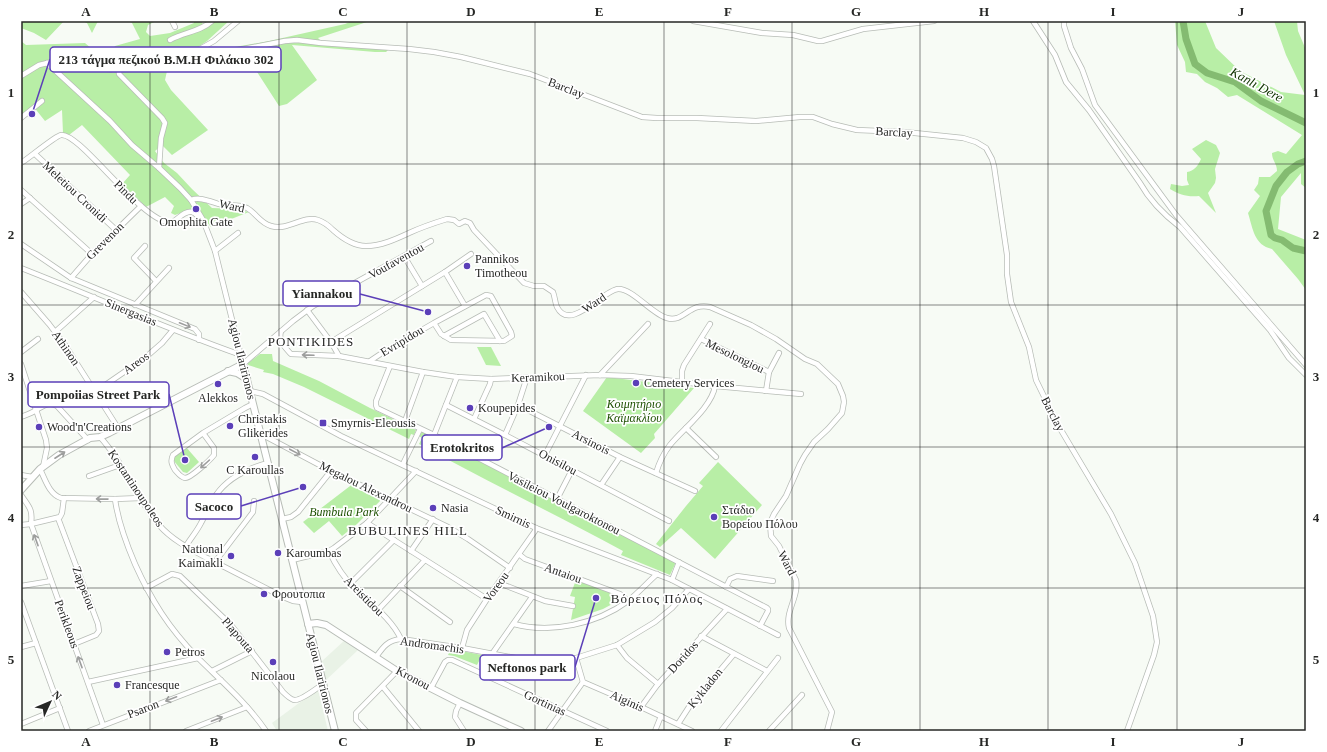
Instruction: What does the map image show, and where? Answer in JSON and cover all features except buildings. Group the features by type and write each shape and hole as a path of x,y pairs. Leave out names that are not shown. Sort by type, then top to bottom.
{"street":[{"path":"172,21 175,28"},
{"path":"170,40 175,37 197,31 212,21"},
{"path":"191,59 198,50 221,35 238,21"},
{"path":"693,21 762,33 793,35 818,41 863,29 934,21"},
{"path":"1034,21 1055,55 1066,82 1089,110 1140,183 1146,195 1162,213 1180,227 1270,330 1289,358 1306,375"},
{"path":"1064,21 1064,26 1071,48 1082,69 1095,105 1176,215 1306,364"},
{"name":"Barclay","path":"47,63 60,61 119,70 158,67 285,40 376,46 434,52 497,65 530,74 642,117 756,121 813,117 832,124 857,130 905,132 963,138 976,142 986,148 994,166 1007,255 1007,274 1011,302 1029,347 1036,380 1058,425 1121,532 1137,569 1153,616 1157,642 1154,655 1127,731"},
{"path":"21,76 39,65 47,63 110,121 132,145 159,168 191,200"},
{"path":"119,70 119,74 162,118 165,123 161,138 159,168"},
{"path":"21,118 42,101"},
{"name":"Pindu","path":"35,154 56,137 64,135 72,139 141,206 168,223 174,222 190,211 202,218"},
{"path":"21,163 35,154"},
{"name":"Meletiou Cronidi","path":"35,154 116,230"},
{"path":"21,190 92,254"},
{"path":"21,204 30,198"},
{"name":"Ward","path":"191,200 203,199 224,205 238,205 245,207 264,224 278,228 310,219 317,219 323,221 345,239 365,246 383,243 447,219 454,220 459,224 465,221 470,223 474,230 524,283 534,286 544,286 553,292 557,307 563,314 570,315 579,313 612,290 620,289 632,294 643,304 665,318 679,318 690,310 698,307 710,307 751,325 776,339 805,359 817,364 838,384 843,396 844,407 842,413 814,442 805,455 786,496 771,518 770,530 771,536 796,580 798,587 788,622 789,628 832,712 827,731"},
{"name":"Agiou Ilaririonos","path":"191,200 202,218 215,251 334,731"},
{"name":"Grevenon","path":"71,278 92,254 141,206"},
{"path":"215,251 238,233"},
{"name":"Voufaventou","path":"243,364 307,310 431,241"},
{"path":"21,244 71,278 195,329 199,334 199,340"},
{"path":"145,246 134,258 156,281"},
{"path":"331,342 445,272 471,254"},
{"path":"404,256 422,286"},
{"name":"Sinergasias","path":"21,268 173,330 241,355"},
{"path":"135,304 169,268"},
{"path":"445,272 465,306"},
{"path":"80,291 84,284"},
{"name":"Athinon","path":"21,292 65,345 118,428"},
{"name":"Evripidou","path":"370,361 434,323 486,295 491,296 512,334 512,336 504,341 500,341"},
{"path":"55,332 94,297"},
{"path":"307,310 340,356"},
{"path":"444,336 484,314 500,341"},
{"path":"161,324 162,316"},
{"name":"Evripidou","path":"434,323 439,332 444,336"},
{"path":"600,375 648,324"},
{"path":"682,382 682,368 710,324"},
{"name":"Areos","path":"94,392 152,352 173,330"},
{"path":"281,331 280,340 282,344"},
{"path":"444,336 454,340 500,341"},
{"path":"21,352 38,339"},
{"name":"Mesolongiou","path":"701,339 769,372"},
{"name":"Keramikou","path":"270,341 275,341 282,344 291,354 340,356 457,377 491,379 586,375 631,376 801,394"},
{"path":"766,391 769,372 778,353"},
{"path":"21,364 46,440 47,448 42,468 49,488 54,494 58,497 64,498 116,500 141,498"},
{"path":"21,490 42,468 71,448 93,437 100,437 243,364"},
{"name":"Vasileiou Voulgaroktonou","path":"390,366 376,405 379,409 434,435 768,609 760,626"},
{"path":"228,372 237,372 248,381"},
{"path":"405,421 423,372"},
{"path":"545,455 586,375"},
{"path":"434,435 457,377"},
{"path":"505,435 518,405 527,377"},
{"path":"474,419 491,379"},
{"path":"656,473 666,451 709,401 715,386"},
{"name":"Smirnis","path":"250,391 263,394 341,436 536,528 672,580 778,635"},
{"path":"203,433 214,448 214,454 190,477 182,477 179,475 171,462 172,457 181,448 203,433 253,404"},
{"path":"21,417 44,405 56,405 88,440"},
{"name":"Onisilou","path":"446,405 545,455 669,521"},
{"name":"Arsinois","path":"518,405 620,457 695,491"},
{"path":"686,428 716,457"},
{"path":"403,464 420,429"},
{"name":"Megalou Alexandrou","path":"261,434 331,471 433,519 465,537 510,568"},
{"name":"Kostantinoupoleos","path":"100,437 110,449 160,526 170,536 215,562 286,599 302,602"},
{"name":"Arsinois","path":"601,485 620,457"},
{"path":"186,546 198,528 213,499 221,490 249,469 268,462"},
{"path":"89,476 120,465"},
{"path":"557,499 572,470"},
{"path":"282,520 291,517 298,512 331,471"},
{"path":"292,560 329,551 367,523 416,471"},
{"path":"21,475 32,477"},
{"name":"Perikleous","path":"21,495 31,510 31,524 103,725"},
{"path":"21,524 31,524 60,517 64,498"},
{"path":"116,500 117,513 123,535 146,588 162,616 198,658 247,707 266,731"},
{"path":"215,562 253,512 254,501"},
{"name":"Zappeiou","path":"58,518 98,624 99,631 96,635 74,644"},
{"path":"411,550 433,519"},
{"path":"367,523 487,599"},
{"name":"Voreou","path":"462,648 464,636 467,630 487,599 520,555 536,531 536,528"},
{"path":"350,584 394,540"},
{"name":"Areistidou","path":"329,551 350,584 394,626 401,640"},
{"name":"Antaiou","path":"520,555 525,559 620,594 628,601"},
{"path":"378,610 425,560"},
{"path":"672,580 679,562"},
{"name":"Plapouta","path":"146,588 172,574 178,575 224,618 252,651 283,692 292,699 300,699 323,684"},
{"path":"514,624 536,628 569,626 600,616 628,601 657,574"},
{"path":"726,587 730,579 737,576 773,581"},
{"path":"21,586 51,581"},
{"path":"499,583 532,597 573,606"},
{"path":"400,586 450,622"},
{"name":"Andromachis","path":"376,657 387,643 395,640 401,640 462,648 533,660 576,658 617,645 655,622 672,608 689,588"},
{"path":"492,654 532,597"},
{"path":"21,602 68,731"},
{"name":"Doridos","path":"641,707 658,684 727,609"},
{"name":"Kronou","path":"308,624 317,623 326,625 398,671 460,703 521,731"},
{"path":"701,636 767,671"},
{"path":"21,647 36,643"},
{"path":"617,645 626,658 658,684"},
{"path":"212,671 252,651"},
{"name":"Kykladon","path":"678,724 689,707 734,654"},
{"path":"88,682 198,658"},
{"path":"548,731 583,682 576,658"},
{"path":"721,731 778,658"},
{"name":"Gortinias","path":"431,688 445,662 452,660 607,731"},
{"path":"366,731 356,720 355,714 398,671"},
{"name":"Psaron","path":"89,731 221,680"},
{"name":"Aiginis","path":"583,682 662,716 692,731"},
{"path":"382,687 419,731"},
{"path":"769,731 802,694"},
{"path":"460,703 455,717 464,731"},
{"path":"186,731 247,707"},
{"path":"21,724 60,708"},
{"path":"655,731 662,716"}],"shaded area":[{"path":"345,640 358,650 325,681 321,662"},
{"path":"318,689 328,731 277,731 272,723"}],"green space":[{"path":"21,21 64,21 46,40 21,28"},
{"path":"82,21 98,21 92,33 87,23"},
{"path":"130,21 156,21 148,25 146,32 150,36 170,33 194,23 194,21 201,21 203,24 207,21 229,21 198,47 212,51 269,41 345,24 352,21 370,21 318,38 322,42 392,46 386,52 375,52 292,45 317,80 287,104 279,106 246,55 192,63 167,71 165,80 171,90 208,130 172,155 162,145 155,151 164,163 177,173 212,208 236,209 249,212 211,227 194,208 175,215 171,213 174,206 165,197 146,207 122,184 130,175 82,125 69,135 63,133 62,110 45,121 33,106 21,116 21,41 26,45 85,43 98,54 98,59 111,52 115,46 140,39"},
{"path":"1175,21 1205,21 1216,48 1240,71 1281,92 1305,95 1286,55 1274,21 1297,21 1298,31 1306,50 1306,188 1301,184 1301,173 1281,197 1278,229 1306,240 1306,290 1272,249 1261,244 1255,236 1248,213 1260,196 1254,190 1258,184 1259,177 1270,177 1277,171 1272,153 1278,151 1286,154 1302,135 1237,95 1228,97 1217,88 1205,82 1197,74 1186,72 1185,62 1177,45"},
{"path":"1206,140 1216,145 1220,153 1215,169 1215,183 1208,193 1216,213 1199,196 1184,195 1170,189 1171,184 1182,186 1189,185 1187,180 1187,172 1196,168 1201,159 1192,149"},
{"path":"477,347 491,347 501,366 486,365"},
{"path":"260,354 272,354 273,361 319,381 416,430 414,435 411,434 409,439 304,387 248,365 248,363"},
{"name":"Κοιμητήριο Καϊμακλίου","path":"607,377 694,388 654,434 655,438 641,453 583,411"},
{"path":"422,432 676,562 670,575 621,555 623,551 419,444 422,438 419,436"},
{"path":"186,447 199,462 187,473 183,472 174,461 174,456"},
{"name":"Στάδιο Βορείου Πόλου","path":"718,462 762,505 715,559 681,528 660,547 656,544 703,486 699,483"},
{"name":"Bumbula Park","path":"354,483 378,496 380,501 357,524 342,536 329,521 314,533 303,522"},
{"path":"576,580 617,595 618,601 603,609 571,620 575,597 570,596"},
{"path":"451,649 482,655 477,665 448,655"}],"waterway":[{"name":"Kanlı Dere","path":"1183,21 1186,39 1195,64 1207,73 1235,82 1261,101 1306,123"},
{"name":"Kanlı Dere","path":"1306,161 1298,164 1287,172 1276,186 1266,211 1271,235 1282,240 1293,248 1306,251"}],"place":[{"name":"213 τάγμα πεζικού B.M.H Φιλάκιο 302","path":"32,114"},
{"name":"Omophita Gate","path":"196,209"},
{"name":"Pannikos Timotheou","path":"467,266"},
{"name":"Yiannakou","path":"428,312"},
{"name":"Cemetery Services","path":"636,383"},
{"name":"Alekkos","path":"218,384"},
{"name":"Koupepides","path":"470,408"},
{"name":"Smyrnis-Eleousis","path":"323,423"},
{"name":"Christakis Glikerides","path":"230,426"},
{"name":"Wood'n'Creations","path":"39,427"},
{"name":"Erotokritos","path":"549,427"},
{"name":"C Karoullas","path":"255,457"},
{"name":"Pompoiias Street Park","path":"185,460"},
{"name":"Sacoco","path":"303,487"},
{"name":"Nasia","path":"433,508"},
{"name":"Στάδιο Βορείου Πόλου","path":"714,517"},
{"name":"Karoumbas","path":"278,553"},
{"name":"National Kaimakli","path":"231,556"},
{"name":"Φρουτοπια","path":"264,594"},
{"name":"Neftonos park","path":"596,598"},
{"name":"Petros","path":"167,652"},
{"name":"Nicolaou","path":"273,662"},
{"name":"Francesque","path":"117,685"}],"district":[{"name":"PONTIKIDES","path":"311,341"},
{"name":"BUBULINES HILL","path":"408,530"},
{"name":"Βόρειος Πόλος","path":"657,598"}]}
